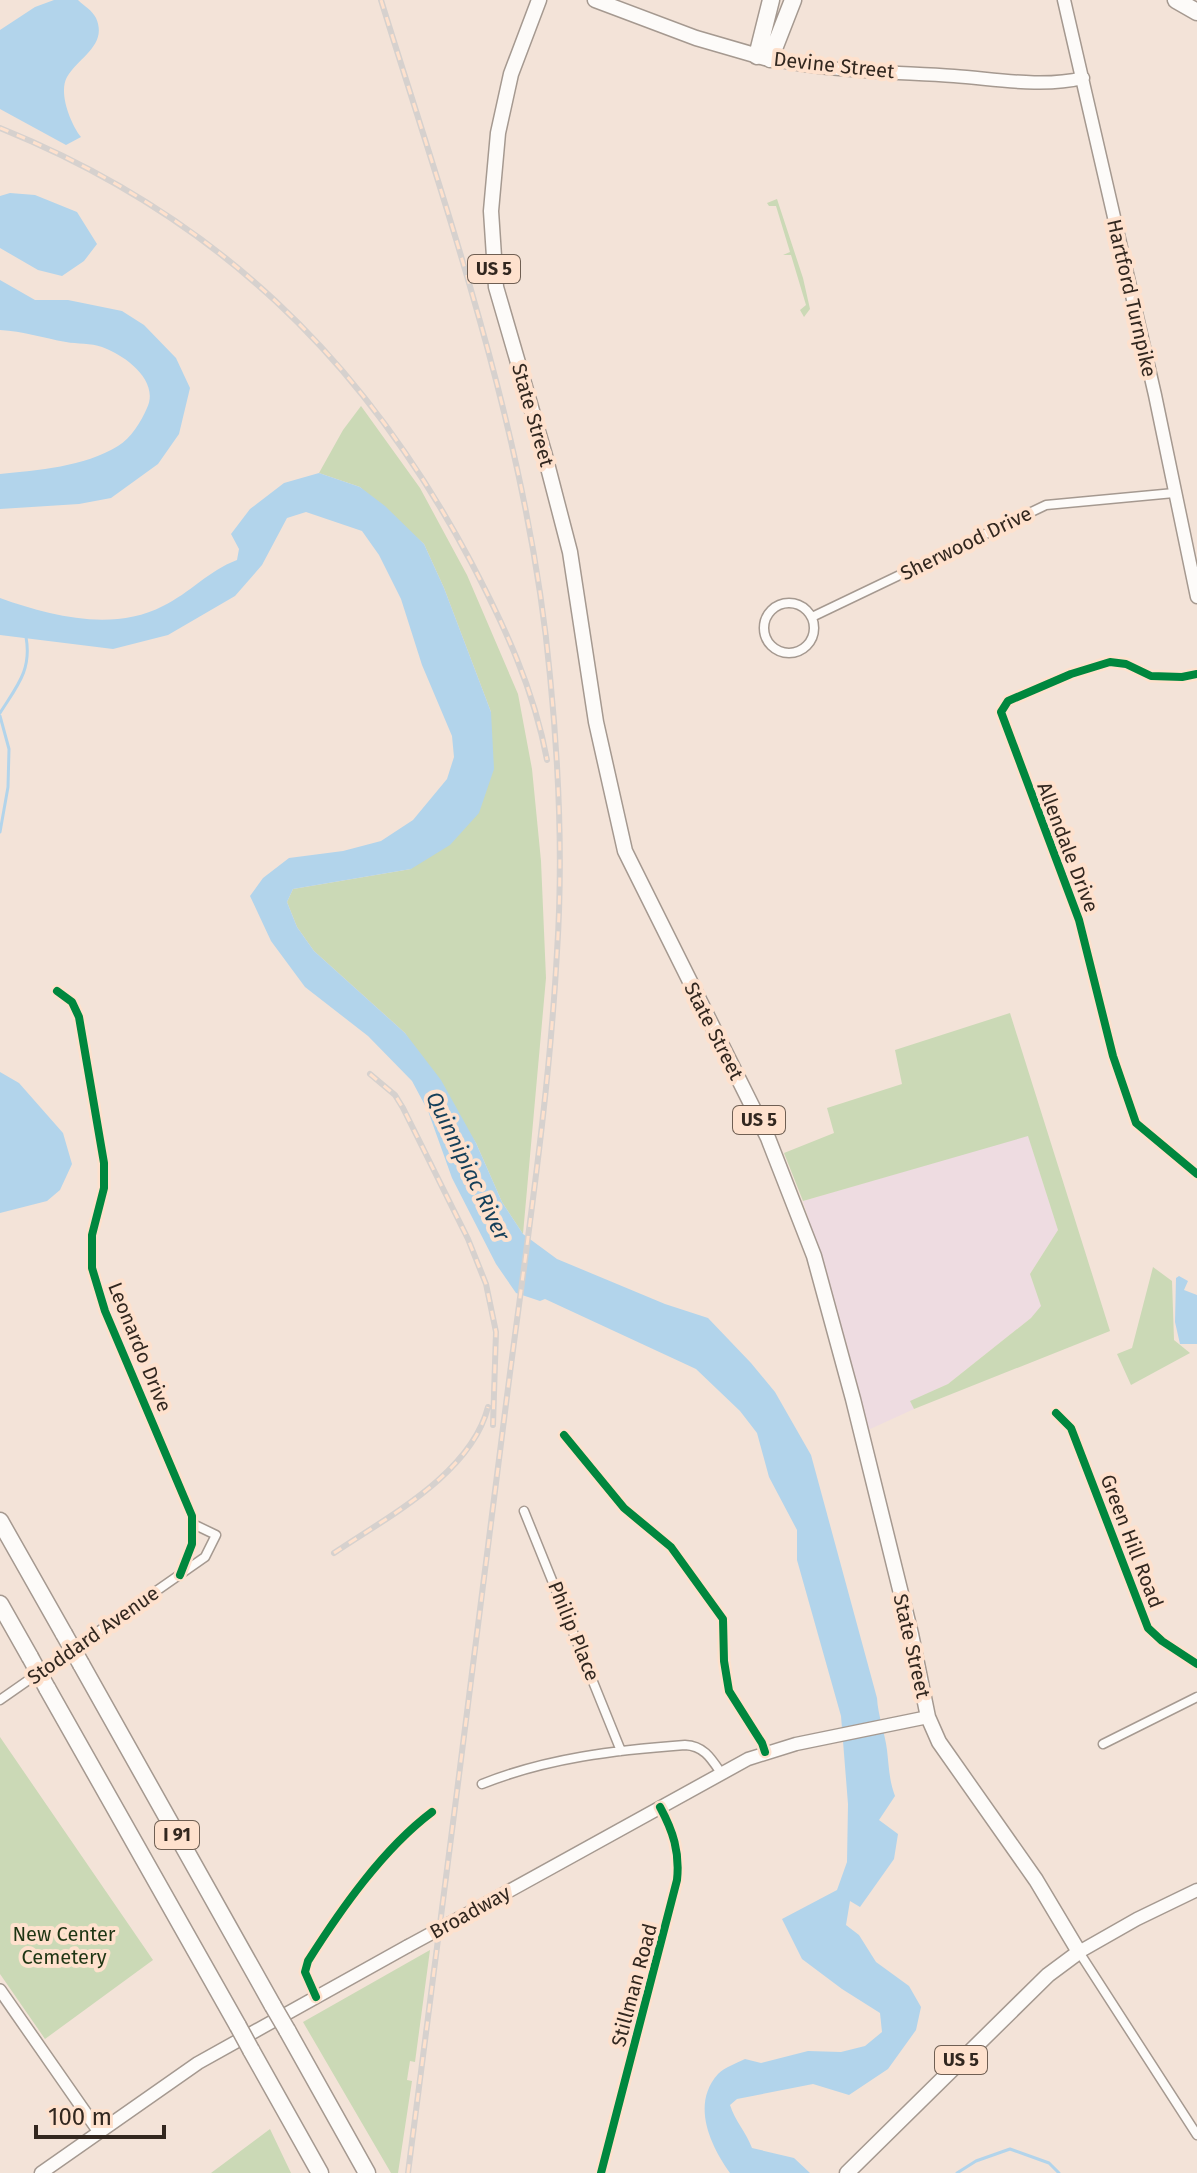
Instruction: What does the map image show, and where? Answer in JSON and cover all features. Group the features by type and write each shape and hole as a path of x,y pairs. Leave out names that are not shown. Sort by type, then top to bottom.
{"highway":[{"path":"763,57 771,0"},
{"path":"763,57 793,0"},
{"path":"1176,0 1197,12"},
{"name":"I 91","path":"0,1521 367,2173"},
{"name":"I 91","path":"0,1604 320,2173"},
{"path":"301,2139 308,2173"}],"main road":[{"name":"State Street","path":"539,0 516,58 501,117 492,190 493,263 496,287 570,552 588,675 611,797 625,851 768,1138 814,1256 853,1399 911,1634 928,1717 939,1742 1036,1880 1079,1952"},
{"name":"Devine Street","path":"595,0 696,38 763,57 846,69 1014,81 1057,83 1083,78"},
{"name":"Hartford Turnpike","path":"1064,0 1197,597"},
{"name":"Broadway","path":"41,2173 198,2063 721,1773 765,1752 928,1717"},
{"path":"1079,1952 1197,1890"},
{"name":"US 5","path":"847,2173 1039,1983 1079,1952"}],"street":[{"name":"Sherwood Drive","path":"812,617 1046,505 1174,493"},
{"path":"791,602 807,610 812,617 811,640 799,651 784,653 776,650 766,638 764,621 775,607 791,602"},
{"name":"Allendale Drive","path":"1197,674 1151,676 1126,664 1110,662 1082,670 1008,701 1001,712 1079,920 1113,1056 1136,1123 1197,1174"},
{"name":"Leonardo Drive","path":"57,991 72,1002 79,1017 104,1163 104,1188 92,1235 92,1268 105,1311 189,1506 193,1524"},
{"name":"Green Hill Road","path":"1056,1413 1071,1428 1148,1628 1197,1664"},
{"path":"564,1435 624,1508 671,1547 723,1619 724,1661 729,1691 765,1752"},
{"name":"Philip Place","path":"524,1511 621,1751"},
{"path":"180,1575 192,1544 193,1524"},
{"name":"Stoddard Avenue","path":"0,1700 207,1555 216,1535 193,1524"},
{"path":"1103,1744 1197,1697"},
{"path":"482,1784 545,1763 676,1745 696,1746 709,1756 721,1773"},
{"name":"Stillman Road","path":"601,2173 677,1880 679,1863 676,1841 660,1807"},
{"path":"316,1997 306,1976 308,1961 380,1862 432,1812"},
{"name":"State Street","path":"1079,1952 1197,2135"},
{"path":"0,1990 99,2132"}],"shaded area":[{"path":"1028,1135 1058,1230 1030,1274 1042,1306 948,1384 911,1401 914,1409 868,1430 846,1342 803,1201"}],"green space":[{"path":"777,199 803,278 810,309 804,317 800,310 806,305 791,255 783,255 790,252 776,206 767,203"},
{"path":"361,406 420,488 467,575 518,694 532,769 541,861 546,978 523,1234 502,1202 476,1143 405,1033 314,951 297,927 287,902 293,889 411,869 491,712 424,544 360,487 319,473 343,430"},
{"path":"1010,1013 1110,1331 914,1409 910,1401 948,1384 1031,1318 1041,1306 1030,1274 1058,1230 1028,1136 803,1201 784,1153 834,1133 827,1108 902,1084 895,1050"},
{"path":"1153,1267 1172,1281 1174,1340 1190,1353 1131,1385 1117,1354 1132,1348"},
{"name":"New Center Cemetery","path":"0,1737 153,1960 45,2039 0,1974"},
{"path":"430,1950 415,2062 410,2061 407,2080 412,2081 398,2173 391,2173 303,2022"},
{"path":"270,2129 291,2173 211,2173"}],"water":[{"path":"54,0 78,0 94,15 99,27 95,43 72,70 65,84 67,108 81,137 66,145 0,109 0,30 35,7"},
{"path":"10,193 35,195 77,212 97,244 84,261 62,276 38,270 0,248 0,196"},
{"path":"0,280 35,300 68,300 122,311 144,325 176,358 190,388 179,434 158,464 111,498 79,504 0,509 0,474 60,466 105,453 123,443 131,434 145,413 150,398 149,388 138,370 111,351 93,345 0,330"},
{"name":"Quinnipiac River","path":"319,473 360,487 385,506 424,544 491,712 494,769 479,813 450,845 411,869 293,889 287,902 297,927 314,951 405,1033 441,1080 476,1143 502,1202 523,1234 557,1259 665,1304 708,1318 775,1392 811,1455 877,1698 886,1744 895,1796 879,1820 898,1834 894,1859 860,1907 850,1901 846,1925 859,1935 876,1962 909,1986 921,2007 916,2030 888,2069 849,2095 813,2084 737,2099 730,2105 752,2148 794,2158 810,2173 730,2173 710,2137 705,2111 710,2086 718,2074 745,2059 761,2063 808,2051 841,2052 865,2046 882,2032 880,2013 802,1959 782,1919 837,1890 847,1862 848,1804 841,1716 797,1560 797,1530 769,1477 757,1433 740,1411 696,1369 545,1299 540,1301 516,1293 496,1264 452,1178 428,1111 412,1081 368,1036 305,987 271,941 250,896 263,878 289,858 343,851 381,841 413,820 447,779 454,757 452,736 422,665 401,599 379,555 362,531 306,512 287,518 262,565 235,596 168,635 113,649 0,635 0,598 60,615 103,620 144,614 163,606 237,560 239,549 231,534 250,509 284,483"},
{"path":"0,1072 19,1083 63,1133 72,1164 60,1190 47,1201 0,1213"},
{"path":"1179,1276 1188,1281 1184,1290 1197,1295 1197,1344 1180,1344 1175,1322 1176,1278"}],"waterway":[{"path":"0,713 25,668 26,637"},
{"path":"0,716 9,749 8,787 0,832"},
{"path":"957,2173 976,2161 1010,2149 1049,2163 1059,2173"}],"railway":[{"path":"381,0 484,334 524,503 540,589 550,676 560,849 557,952 542,1122 408,2173"},
{"path":"0,128 78,163 149,204 215,250 276,301 331,358 382,420 429,488 471,562 516,658 534,708 547,760"},
{"path":"370,1074 395,1095 403,1108 468,1239 486,1284 496,1332 493,1425"},
{"path":"334,1553 402,1509 446,1473 479,1431 488,1407"}],"cycle path":[{"path":"1197,674 1151,676 1126,664 1110,662 1071,674 1008,701 1001,712 1079,920 1113,1056 1136,1123 1197,1174"},
{"path":"57,991 72,1002 79,1017 104,1163 104,1188 92,1235 92,1268 105,1311 192,1516 192,1544 180,1575"},
{"path":"1056,1413 1071,1428 1148,1628 1197,1664"},
{"path":"564,1435 624,1508 671,1547 723,1619 724,1661 729,1691 765,1752"},
{"path":"601,2173 677,1880 674,1842 660,1807"},
{"path":"316,1997 305,1972 308,1961 380,1862 432,1812"}]}
